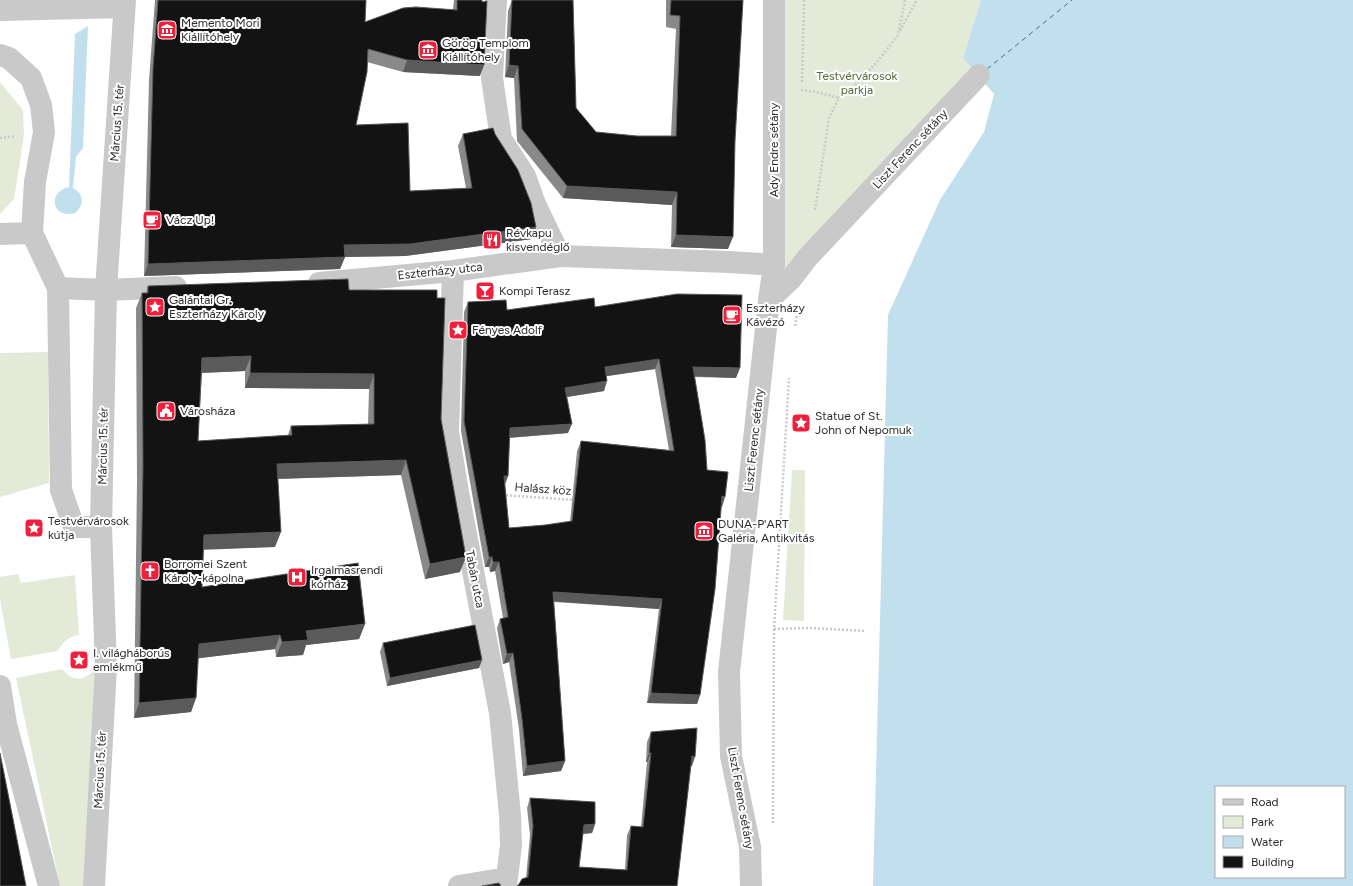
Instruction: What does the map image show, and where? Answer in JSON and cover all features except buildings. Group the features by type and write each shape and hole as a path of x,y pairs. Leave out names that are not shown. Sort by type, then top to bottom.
{"street":[{"path":"496,0 492,78 500,139 525,176 535,204 560,256"},
{"name":"Ady Endre sétány","path":"768,300 774,264 774,0"},
{"name":"Március 15. tér","path":"0,10 125,3 106,290 102,527 106,667 94,886"},
{"path":"0,55 9,58 31,78 41,105 34,133 35,182 32,233 58,288 61,490 74,527 102,527"},
{"name":"Liszt Ferenc sétány","path":"751,886 750,847 731,756 729,672 768,300 790,279 808,257 979,75"},
{"path":"0,234 32,233"},
{"name":"Eszterházy utca","path":"301,283 332,282 453,271 560,256 774,264"},
{"name":"Tabán utca","path":"453,271 448,432 500,713 510,815 511,845 506,882"},
{"path":"58,288 106,290 197,287"},
{"path":"0,686 6,724 49,886"},
{"path":"459,886 506,882"}],"path":[{"path":"898,35 905,0"},
{"path":"815,212 829,118 840,98 878,61 898,35 917,0"},
{"path":"808,91 840,98"},
{"path":"0,138 34,133"},
{"path":"794,330 799,302"},
{"path":"773,824 774,629 789,376"},
{"name":"Halász köz","path":"458,492 576,500"},
{"path":"774,629 809,628 820,630 866,631"}],"green space":[{"name":"Testvérvárosok parkja","path":"774,0 981,0 963,58 979,75 791,279 774,265"},
{"path":"0,82 23,110 24,135 14,199 0,214"},
{"path":"48,352 49,483 0,497 0,353"},
{"path":"792,470 805,470 804,621 783,620"},
{"path":"18,574 21,583 75,575 79,635 67,640 58,651 11,659 0,599 0,577"},
{"path":"99,666 85,886 60,886 16,678 62,669 76,679 85,677"}],"water":[{"path":"981,0 1353,0 1353,886 873,886 888,315 940,200 984,132 994,94 963,58"},
{"path":"88,26 83,148 76,157 73,188 77,190 81,196 82,203 75,213 67,214 62,213 57,209 55,199 57,194 69,187 75,34"}],"ferry route":[{"path":"987,69 1072,0"}],"place":[{"name":"Memento Mori Kiállítóhely","path":"167,30"},
{"name":"Görög Templom Kiállítóhely","path":"428,50"},
{"name":"Vácz Up!","path":"152,220"},
{"name":"Révkapu kisvendéglő","path":"492,240"},
{"name":"Kompi Terasz","path":"485,291"},
{"name":"Galántai Gr. Eszterházy Károly","path":"155,307"},
{"name":"Eszterházy Kávézó","path":"732,315"},
{"name":"Fényes Adolf","path":"458,330"},
{"name":"Városháza","path":"166,411"},
{"name":"Statue of St. John of Nepomuk","path":"801,423"},
{"name":"Testvérvárosok kútja","path":"34,528"},
{"name":"DUNA-P'ART Galéria, Antikvitás","path":"704,531"},
{"name":"Borromei Szent Károly-kápolna","path":"150,571"},
{"name":"Irgalmasrendi kórház","path":"297,577"},
{"name":"I. világháborús emlékmű","path":"79,660"}]}
